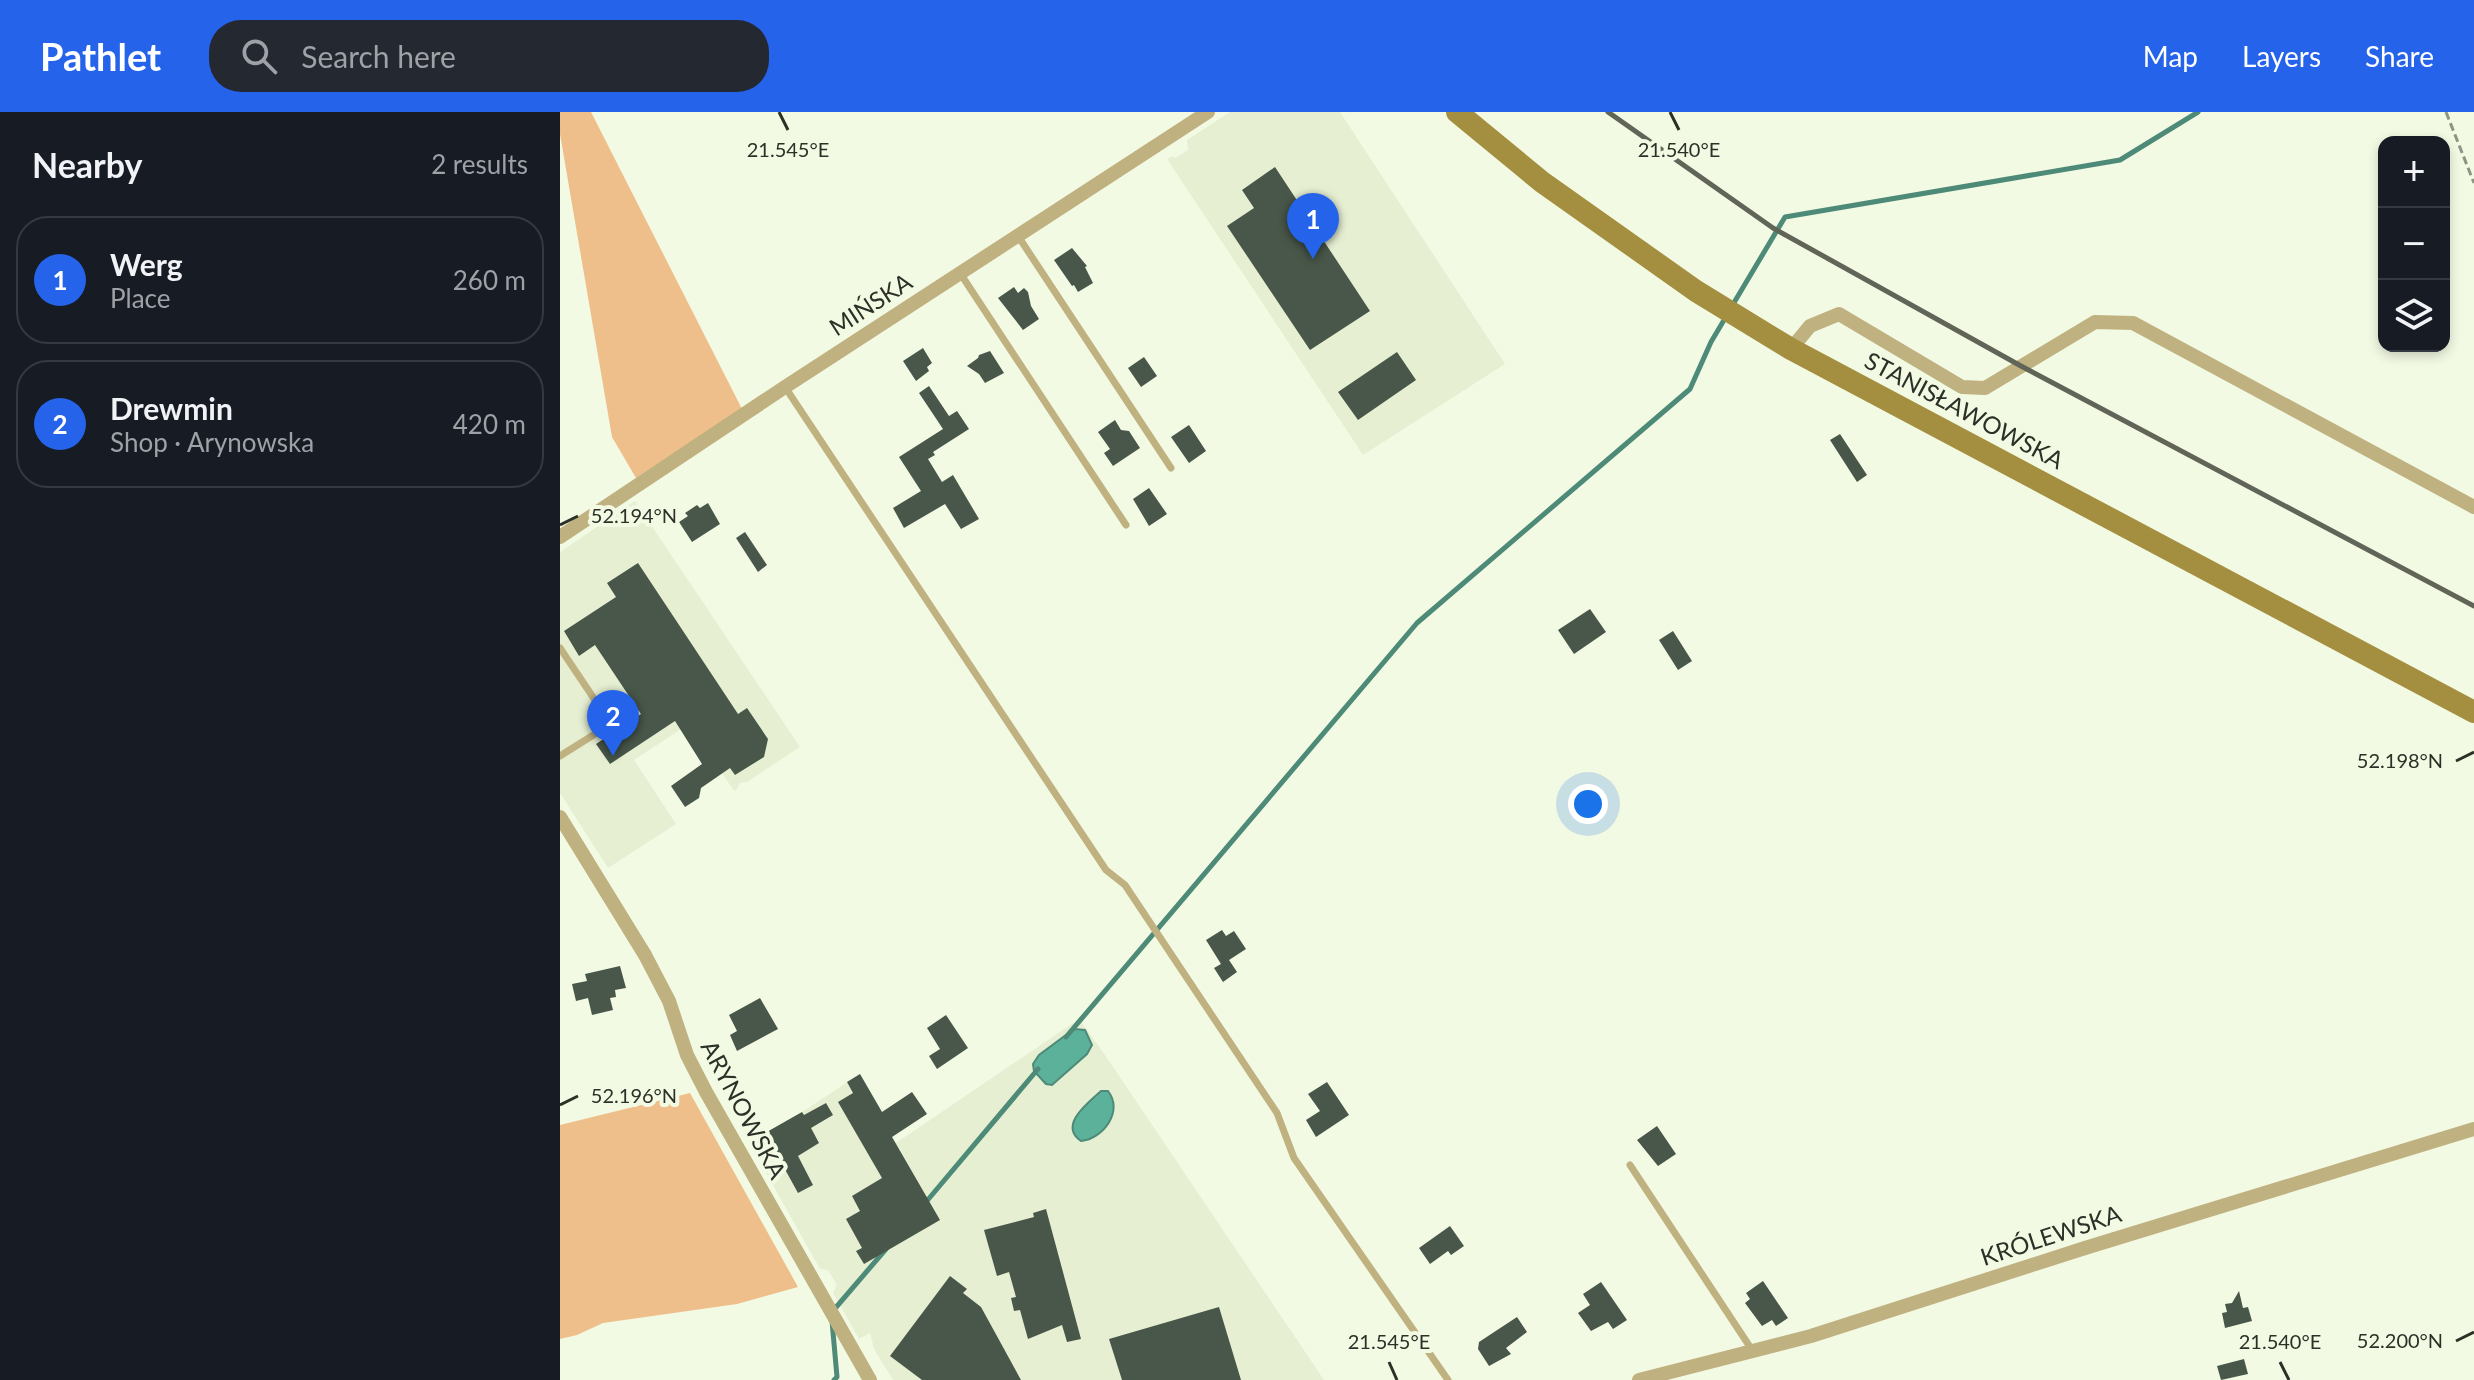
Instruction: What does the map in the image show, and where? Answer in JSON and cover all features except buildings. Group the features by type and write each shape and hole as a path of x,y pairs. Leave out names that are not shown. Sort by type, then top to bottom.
{"street":[{"name":"MIŃSKA","path":"560,537 1208,112"},
{"name":"STANISŁAWOWSKA","path":"1457,112 1542,182 1696,291 1791,349 2474,712"},
{"path":"1791,349 1810,326 1839,314 1962,387 1985,388 2095,322 2133,323 2474,507"},
{"name":"ARYNOWSKA","path":"560,817 641,947 669,1001 687,1055 706,1092 870,1380"},
{"name":"KRÓLEWSKA","path":"1639,1380 1811,1336 2474,1129"}],"lane":[{"path":"1018,236 1171,468"},
{"path":"960,273 1126,525"},
{"path":"785,387 1106,870 1125,885 1277,1113 1294,1158 1448,1380"},
{"path":"560,648 611,724 560,756"},
{"path":"1630,1165 1752,1351"}],"path":[{"path":"2446,112 2474,183"}],"shaded area":[{"path":"560,112 591,112 742,409 636,478 612,437 560,134"},
{"path":"1230,112 1340,112 1505,364 1363,455 1167,159 1188,150 1187,140"},
{"path":"635,501 800,747 747,782 739,783 734,791 689,724 634,760 676,824 608,868 560,793 560,552"},
{"path":"1079,1019 1324,1380 893,1380 874,1349 870,1333 859,1339 833,1293 837,1285 828,1270 820,1269 751,1146 755,1139 860,1074 880,1108 876,1110 896,1143"},
{"path":"690,1093 798,1287 737,1304 603,1323 560,1339 560,1125"}],"water":[{"path":"1074,1029 1085,1030 1092,1045 1087,1054 1052,1085 1046,1084 1034,1071 1033,1064 1039,1055"},
{"path":"1101,1091 1108,1091 1114,1107 1109,1123 1097,1135 1081,1141 1075,1135 1074,1121"}],"waterway":[{"path":"1732,306 1785,217 2120,160 2198,112"},
{"path":"1066,1037 1417,623 1690,389 1727,315"},
{"path":"926,1202 1038,1069"},
{"path":"832,1312 886,1249"},
{"path":"832,1321 837,1377 834,1380"}],"railway":[{"path":"1608,112 1773,228 2021,366 2474,606"}],"place":[{"name":"Werg","path":"1313,259"},
{"name":"Drewmin","path":"613,756"}]}
